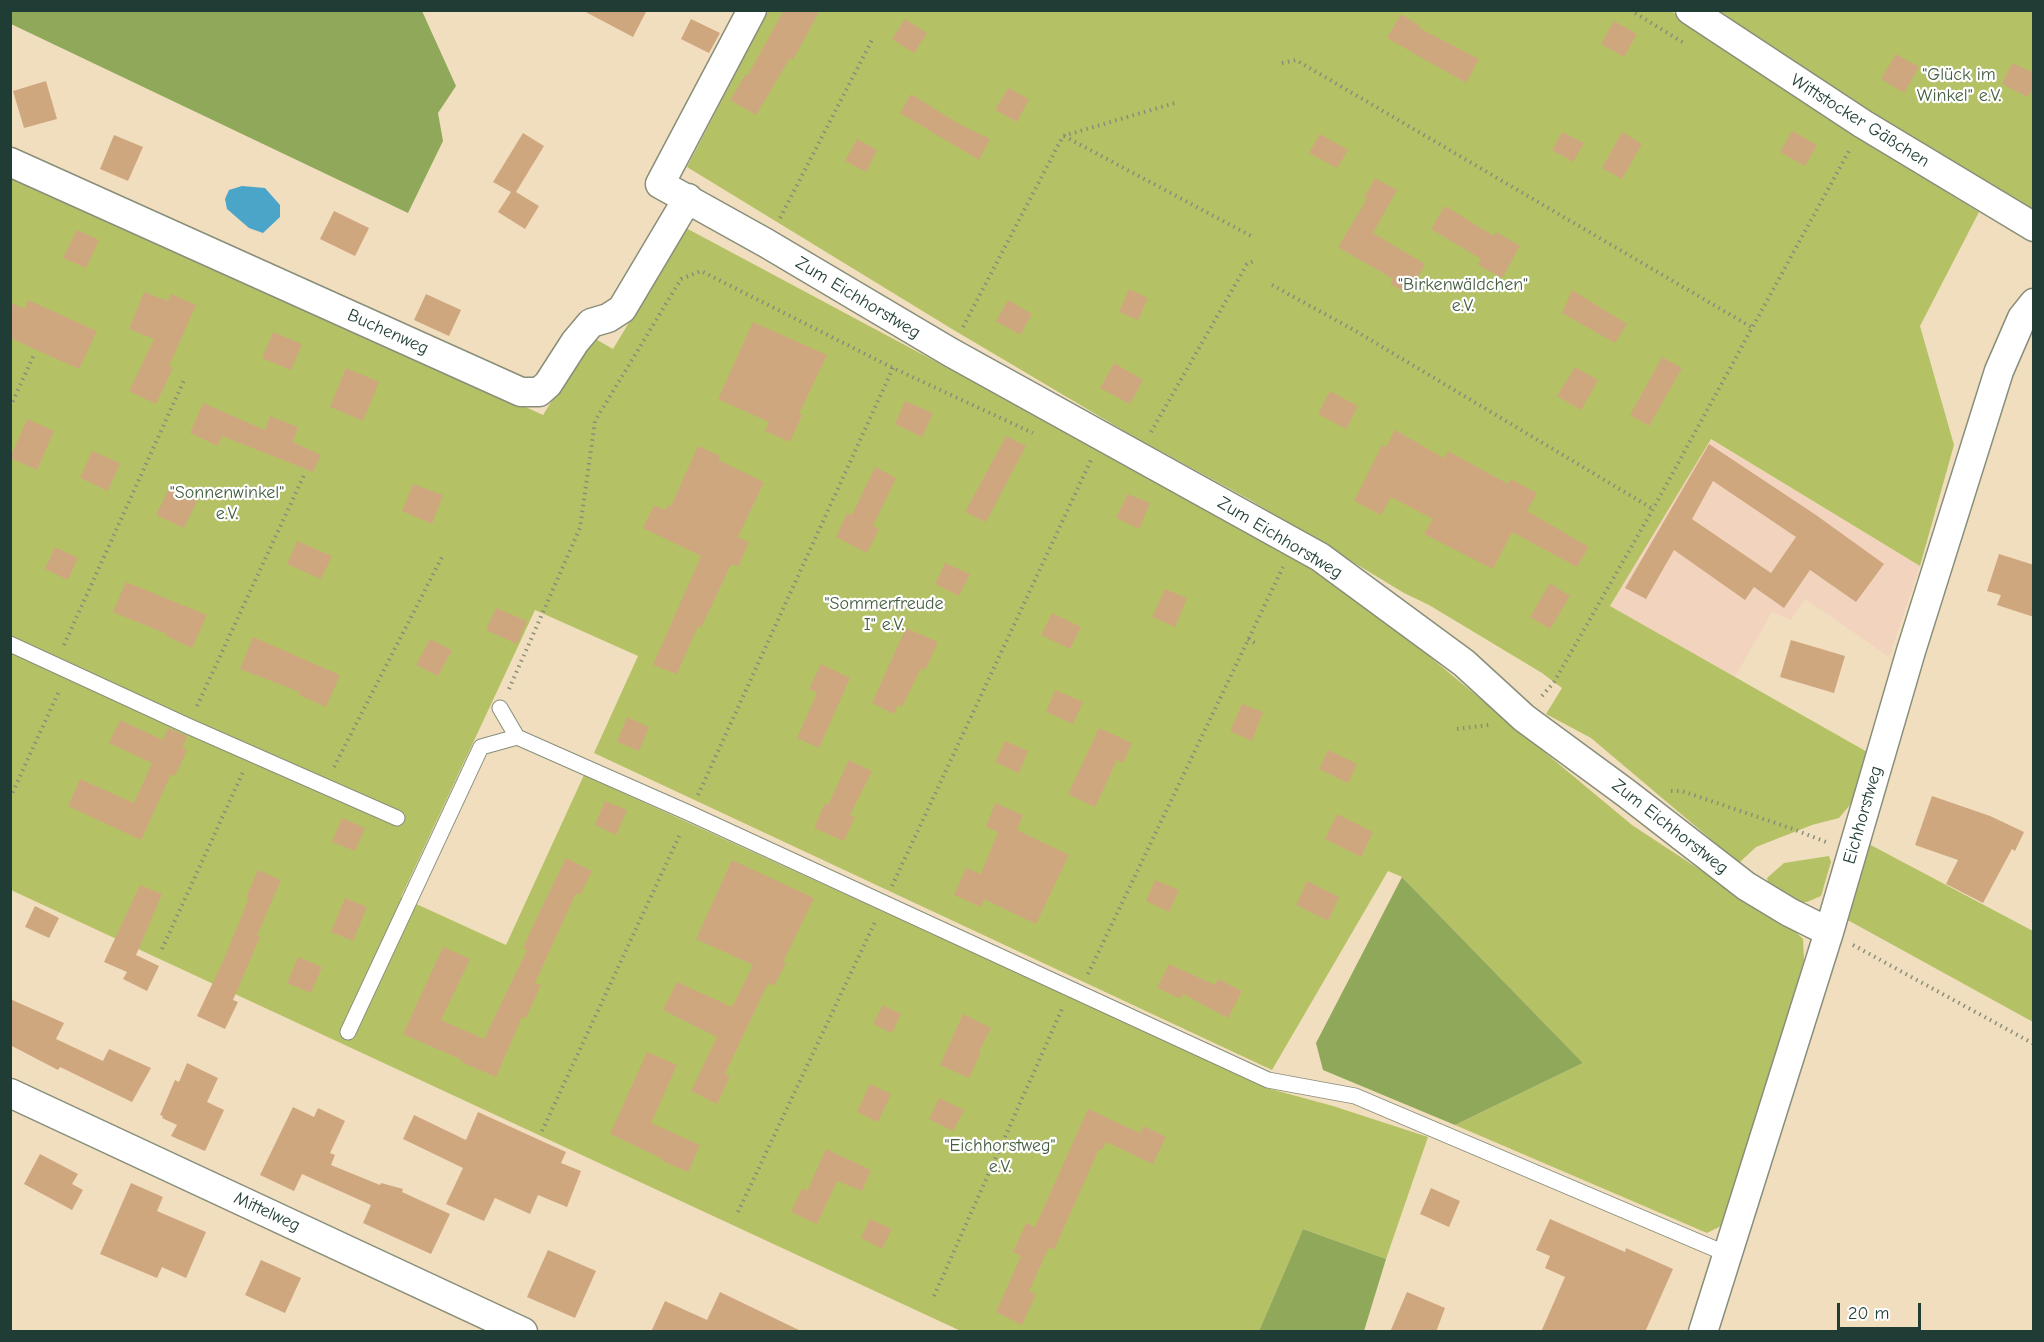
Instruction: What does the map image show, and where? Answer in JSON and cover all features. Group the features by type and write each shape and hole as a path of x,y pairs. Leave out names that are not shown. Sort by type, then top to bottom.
{"street":[{"name":"Zum Eichhorstweg","path":"752,10 660,184 688,198 950,352 1320,557 1464,663 1524,718 1746,886 1789,912 1829,932"},
{"name":"Wittstocker Gäßchen","path":"1690,10 1863,124 2034,227"},
{"name":"Buchenweg","path":"10,162 521,392 539,392 548,384 575,342 591,323 608,318 622,309 688,198"},
{"name":"Eichhorstweg","path":"1703,1332 1829,932 1911,651 1999,371 2022,318 2034,303"},
{"name":"Mittelweg","path":"10,1094 523,1332"}],"lane":[{"path":"10,644 397,818"},
{"path":"500,708 517,737 689,813 1268,1080 1355,1096 1727,1254"},
{"path":"348,1032 481,747 517,737"}],"path":[{"path":"777,223 872,40"},
{"path":"1282,63 1296,60 1753,328"},
{"path":"960,333 1063,136 1175,103"},
{"path":"1063,136 1176,194 1253,237"},
{"path":"1554,682 1653,509 1852,145"},
{"path":"1137,456 1247,264 1256,260"},
{"path":"500,708 580,528 595,421 681,279 700,271 893,368 1039,436"},
{"path":"1272,285 1354,330 1653,509"},
{"path":"10,407 34,355"},
{"path":"542,1131 893,368"},
{"path":"10,798 62,667 185,378"},
{"path":"738,1212 1091,460 1081,456"},
{"path":"188,726 305,473"},
{"path":"324,786 443,555"},
{"path":"934,1296 1064,1005 1085,979 1284,565 1284,558"},
{"path":"1248,639 1258,645"},
{"path":"1457,729 1497,723"},
{"path":"162,949 251,754"},
{"path":"1626,793 1682,791 1793,829 1829,844"},
{"path":"1829,932 2034,1044"}],"shaded area":[{"path":"1710,439 1920,566 1889,657 1805,599 1791,620 1772,612 1735,677 1610,607"}],"green space":[{"path":"10,11 422,11 456,86 438,113 443,141 408,213 11,24"},
{"name":"\"Birkenwäldchen\" e.V.","path":"768,11 1671,11 1867,143 1979,212 1920,326 1954,445 1920,566 1711,439 1610,606 1869,753 1855,799 1839,818 1812,825 1756,847 1739,863 1591,738 1546,714 1562,688 1542,673 1252,501 1131,435 687,167"},
{"name":"\"Glück im Winkel\" e.V.","path":"1712,11 2033,11 2033,217"},
{"path":"11,171 543,415 592,337 613,349 686,228 1290,551 1376,612 1632,825 1755,906 1790,926 1803,939 1804,960 1727,1223 1707,1233 1455,1125 1583,1063 1402,877 1388,871 1272,1070 594,753 638,656 535,610 401,897 506,945 584,775 1263,1085 1263,1087 1333,1106 1428,1137 1386,1259 1303,1229 1259,1331 963,1332 11,890"},
{"path":"1865,842 2033,931 2033,1022 1844,918"},
{"path":"1829,856 1831,862 1821,896 1807,902 1793,902 1769,886 1767,878 1784,863"},
{"path":"1402,877 1583,1063 1455,1125 1323,1070 1316,1043"},
{"path":"1303,1229 1386,1259 1364,1331 1259,1331"}],"water":[{"path":"242,186 265,188 280,205 280,217 263,233 249,228 227,209 225,199 229,190"}],"building":[{"path":"582,10 647,10 633,37"},
{"path":"784,10 820,10 793,60 790,58 756,115 730,100 746,74 748,75"},
{"path":"1401,14 1420,26 1419,28 1479,59 1466,83 1387,38"},
{"path":"691,19 720,33 709,53 681,39"},
{"path":"905,19 927,33 914,53 892,39"},
{"path":"1614,21 1637,34 1624,57 1601,44"},
{"path":"1896,54 1919,67 1904,93 1881,79"},
{"path":"2012,63 2034,73 2034,85 2028,97 2002,84"},
{"path":"46,81 57,119 24,128 13,91"},
{"path":"1008,88 1029,99 1017,122 995,110"},
{"path":"911,94 959,124 990,139 979,160 900,113"},
{"path":"1792,131 1817,145 1805,166 1780,152"},
{"path":"1562,132 1584,143 1573,162 1552,150"},
{"path":"1622,132 1642,144 1622,179 1602,168"},
{"path":"523,133 544,146 516,192 539,206 525,229 498,212 511,192 493,182"},
{"path":"1320,134 1348,150 1337,168 1309,153"},
{"path":"114,135 143,147 128,181 100,169"},
{"path":"857,139 877,150 866,172 845,161"},
{"path":"1375,178 1397,190 1373,233 1425,264 1409,294 1390,284 1393,279 1338,247 1367,199 1364,198"},
{"path":"1445,206 1494,236 1496,232 1520,246 1502,278 1478,265 1481,259 1431,229"},
{"path":"334,211 369,228 355,256 320,239"},
{"path":"77,230 99,240 86,268 63,258"},
{"path":"1129,289 1148,298 1138,320 1119,312"},
{"path":"1572,290 1627,324 1615,343 1562,313"},
{"path":"144,292 168,301 171,294 196,305 169,366 173,368 156,404 129,391 154,339 129,329"},
{"path":"426,294 461,310 449,336 414,320"},
{"path":"28,300 97,331 79,369 10,338 10,302 25,309"},
{"path":"1008,300 1032,314 1020,335 996,321"},
{"path":"753,322 827,355 799,414 802,415 790,442 765,431 769,422 718,399"},
{"path":"273,332 302,344 291,370 262,358"},
{"path":"1662,357 1682,368 1649,426 1630,415"},
{"path":"1114,363 1143,380 1130,404 1100,388"},
{"path":"1575,367 1598,380 1581,410 1557,396"},
{"path":"346,368 379,382 363,421 330,407"},
{"path":"1330,391 1358,406 1346,429 1318,414"},
{"path":"905,401 933,413 922,437 895,424"},
{"path":"203,403 265,430 270,416 298,427 293,442 321,455 313,472 222,436 218,446 190,433"},
{"path":"27,419 54,431 37,470 10,458"},
{"path":"1395,430 1444,458 1448,451 1508,484 1511,479 1537,493 1527,511 1589,547 1577,567 1512,532 1493,569 1424,534 1433,519 1391,497 1381,515 1354,501 1382,445 1386,447"},
{"path":"1006,436 1026,446 986,522 965,512"},
{"path":"1709,444 1816,515 1884,564 1856,602 1810,570 1784,608 1754,587 1745,600 1674,550 1646,599 1625,588","holes":["1713,481 1796,537 1771,573 1692,519"]},
{"path":"698,446 720,456 718,460 764,482 738,537 749,542 738,567 731,564 701,628 698,626 677,674 653,665 701,556 643,528 654,505 665,510 668,505 671,506"},
{"path":"92,451 120,463 108,491 80,478"},
{"path":"875,467 896,478 873,526 879,529 867,553 836,537 847,513 852,515"},
{"path":"413,484 443,495 432,524 402,511"},
{"path":"170,486 198,499 184,528 156,515"},
{"path":"1128,494 1150,503 1139,529 1116,518"},
{"path":"297,541 332,556 321,579 287,564"},
{"path":"55,547 78,558 68,580 45,569"},
{"path":"1999,554 2034,565 2034,617 1997,605 2001,595 1987,591"},
{"path":"945,563 970,574 959,596 935,584"},
{"path":"126,582 207,615 192,648 166,636 167,634 113,612"},
{"path":"1550,583 1570,596 1550,629 1530,617"},
{"path":"1165,589 1187,598 1175,627 1152,617"},
{"path":"496,608 527,621 517,644 486,630"},
{"path":"1052,613 1081,627 1070,649 1041,635"},
{"path":"906,628 938,642 925,670 921,668 902,707 898,705 894,714 872,703"},
{"path":"253,637 340,675 326,707 299,695 300,692 240,669"},
{"path":"430,639 452,650 438,676 416,665"},
{"path":"1791,640 1845,656 1834,693 1780,677"},
{"path":"821,664 850,678 819,748 797,738 817,693 809,689"},
{"path":"1055,690 1083,702 1073,724 1046,712"},
{"path":"1242,704 1263,712 1252,741 1230,731"},
{"path":"627,717 649,727 639,751 617,742"},
{"path":"120,720 163,740 168,728 187,736 182,748 187,750 175,776 171,774 141,840 68,806 80,779 134,803 152,763 109,743"},
{"path":"1099,728 1132,743 1123,763 1117,760 1095,807 1068,794"},
{"path":"1005,741 1028,751 1019,773 995,762"},
{"path":"1328,750 1357,764 1348,783 1319,769"},
{"path":"849,760 872,771 850,815 855,817 844,841 814,828 825,803 828,805"},
{"path":"1932,796 1990,816 2024,832 2015,851 2012,849 1983,903 1946,884 1958,860 1915,845"},
{"path":"605,801 627,810 616,835 595,825"},
{"path":"995,803 1023,815 1017,830 1069,855 1036,924 984,899 981,907 954,895 966,868 981,874 998,832 986,827"},
{"path":"1337,814 1373,832 1361,857 1325,839"},
{"path":"342,818 365,828 355,851 332,842"},
{"path":"566,858 592,871 580,895 576,893 535,983 541,985 526,1018 522,1017 496,1077 403,1034 443,947 470,959 441,1020 484,1039 527,950 523,948"},
{"path":"732,860 814,898 783,962 786,963 774,986 768,983 725,1074 730,1076 717,1104 691,1091 717,1037 663,1010 677,982 732,1007 753,965 696,939"},
{"path":"258,870 281,880 257,935 260,937 233,1000 238,1002 225,1029 197,1016 224,959"},
{"path":"1155,880 1179,890 1169,912 1146,901"},
{"path":"1307,881 1339,897 1328,921 1296,905"},
{"path":"140,885 162,894 136,955 159,966 147,991 123,979 127,972 104,962"},
{"path":"345,898 367,907 353,941 331,932"},
{"path":"35,906 59,918 49,938 25,927"},
{"path":"298,957 322,967 311,993 287,983"},
{"path":"1169,964 1215,985 1218,979 1242,991 1228,1018 1183,994 1181,999 1157,988"},
{"path":"10,999 64,1023 56,1039 103,1061 109,1049 151,1068 132,1102 60,1067 58,1070 10,1045"},
{"path":"883,1005 901,1014 892,1033 873,1024"},
{"path":"963,1014 991,1028 969,1078 940,1065"},
{"path":"647,1052 677,1065 651,1123 700,1145 688,1172 610,1134"},
{"path":"187,1063 218,1078 207,1102 224,1110 205,1151 171,1136 177,1125 160,1115 175,1080 179,1082"},
{"path":"870,1084 891,1094 878,1122 857,1112"},
{"path":"939,1098 964,1110 953,1131 929,1119"},
{"path":"293,1107 314,1117 318,1108 345,1121 330,1153 335,1155 331,1165 380,1185 381,1183 403,1189 402,1192 450,1214 431,1254 363,1223 371,1205 302,1174 294,1191 260,1175"},
{"path":"1088,1109 1140,1133 1144,1126 1166,1137 1153,1164 1106,1142 1102,1150 1099,1149 1054,1250 1049,1247 1029,1291 1036,1294 1022,1325 996,1312 1021,1256 1013,1252 1026,1223 1035,1227"},
{"path":"478,1112 566,1152 561,1163 581,1171 567,1207 538,1195 530,1214 495,1198 484,1221 446,1204 463,1168 403,1139 414,1115 466,1140"},
{"path":"826,1149 871,1170 862,1191 837,1181 817,1224 791,1212 802,1188 807,1191"},
{"path":"40,1154 78,1174 72,1184 83,1190 72,1210 24,1184"},
{"path":"131,1183 163,1197 157,1211 206,1232 186,1278 162,1267 157,1278 100,1254"},
{"path":"1431,1188 1460,1201 1449,1227 1420,1214"},
{"path":"870,1219 892,1229 882,1249 861,1238"},
{"path":"1550,1219 1625,1252 1626,1248 1673,1269 1645,1332 1541,1332 1565,1277 1545,1268 1550,1256 1536,1250"},
{"path":"548,1250 596,1271 575,1318 527,1297"},
{"path":"261,1260 301,1278 285,1313 245,1295"},
{"path":"720,1292 803,1332 651,1332 665,1301 707,1320"},
{"path":"1407,1292 1445,1308 1436,1332 1390,1332"}],"park label":[{"name":"\"Sonnenwinkel\" e.V.","path":"227,503"},
{"name":"\"Sommerfreude I\" e.V.","path":"884,614"},
{"name":"\"Eichhorstweg\" e.V.","path":"1000,1156"}]}
